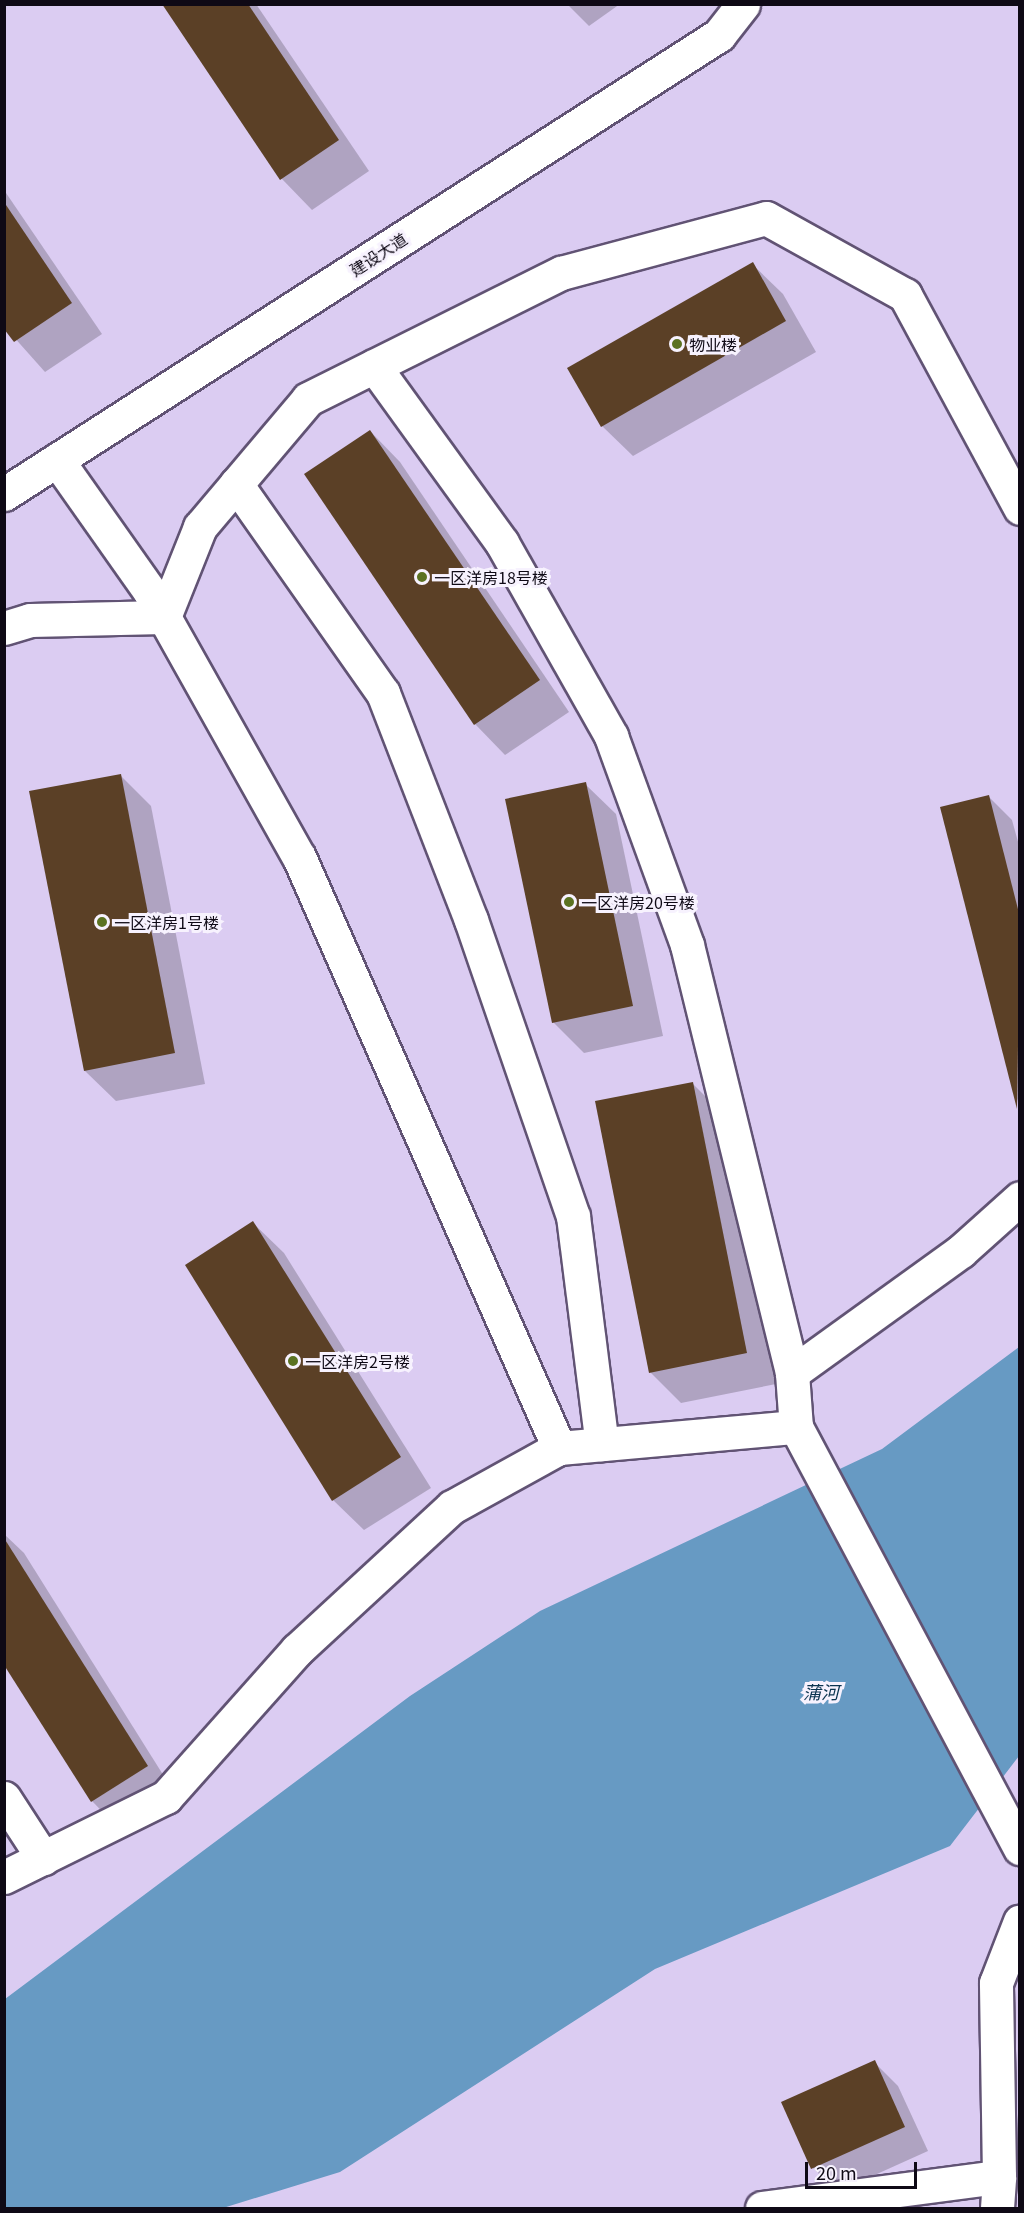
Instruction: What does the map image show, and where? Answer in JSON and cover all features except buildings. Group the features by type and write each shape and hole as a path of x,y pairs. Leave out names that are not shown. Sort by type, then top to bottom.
{"street":[{"name":"建设大道","path":"4,494 719,35 743,4"},
{"path":"164,617 200,527 308,399 561,273 766,218 905,295 1020,508"},
{"path":"374,366 502,543 611,736 687,945 792,1372 796,1427 1020,1848"},
{"path":"57,460 164,617 299,857 559,1448"},
{"path":"236,484 383,693 471,920 573,1216 602,1444"},
{"path":"4,628 30,620 164,617"},
{"path":"792,1372 961,1251 1020,1198"},
{"path":"4,1877 166,1797 297,1650 452,1507 559,1448 796,1427"},
{"path":"4,1798 43,1858"},
{"path":"762,2208 998,2193 996,1983 1020,1921"}],"water":[{"name":"蒲河","path":"1019,1347 1019,1756 950,1846 655,1969 340,2172 223,2208 5,2208 5,1999 410,1696 540,1611 882,1449"}],"place":[{"name":"物业楼","path":"677,344"},
{"name":"一区洋房18号楼","path":"422,577"},
{"name":"一区洋房20号楼","path":"569,902"},
{"name":"一区洋房1号楼","path":"102,922"},
{"name":"一区洋房2号楼","path":"293,1361"}]}
